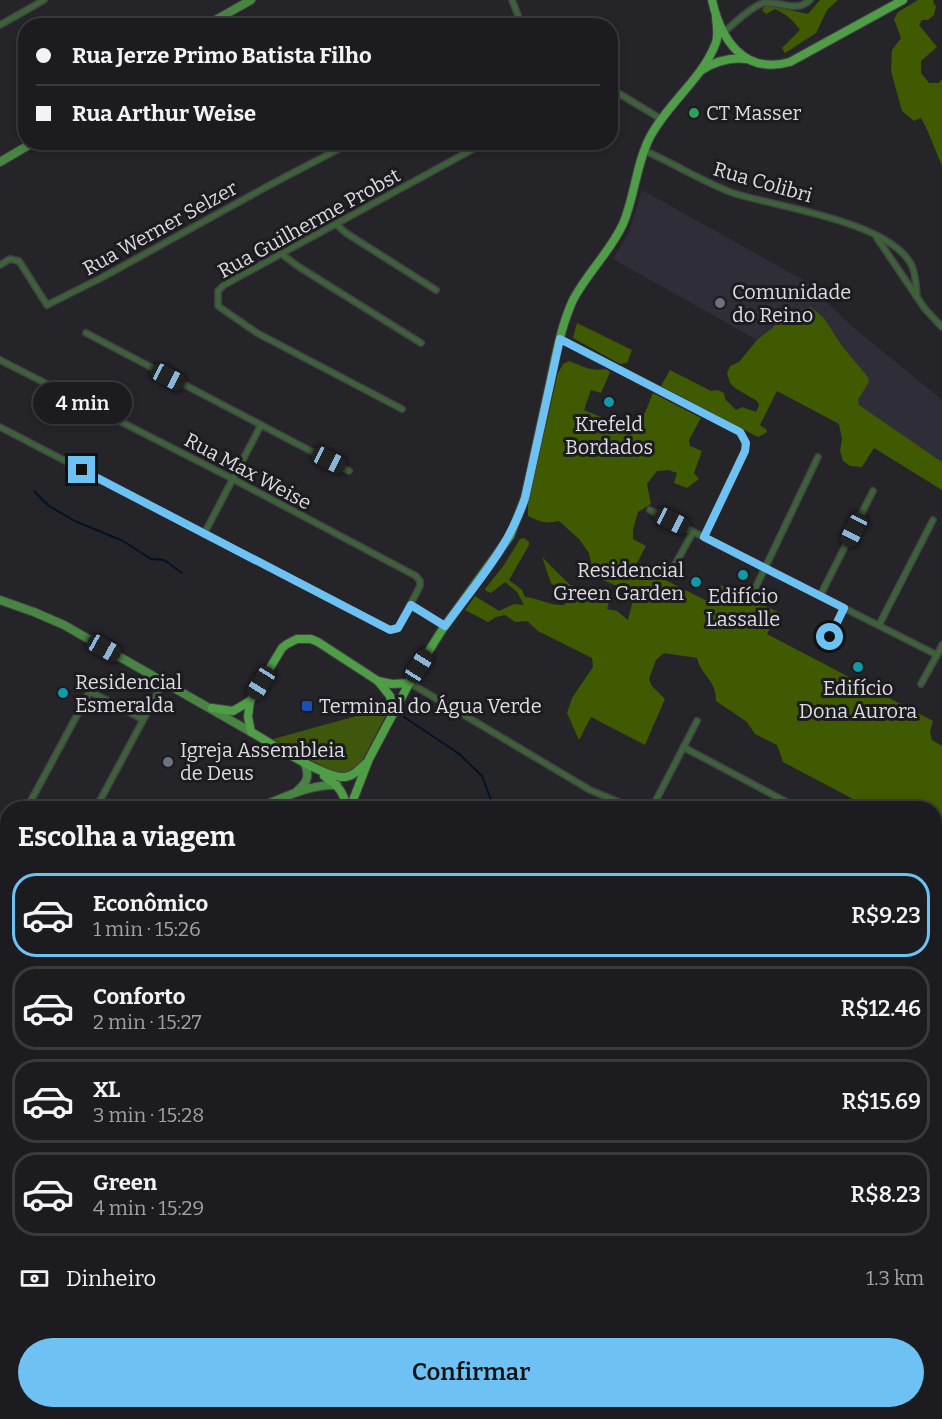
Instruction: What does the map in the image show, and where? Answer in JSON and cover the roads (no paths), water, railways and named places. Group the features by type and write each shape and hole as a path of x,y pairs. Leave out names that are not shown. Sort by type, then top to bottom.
{"main road":[{"path":"351,801 369,759 410,683 445,626 510,536 518,519 525,498 560,339 577,293 613,243 623,224 645,151 661,119 699,71 716,44 716,18 712,0"},
{"path":"699,71 719,61 736,58 746,59 763,66 790,62 903,0"},
{"path":"716,18 735,49 746,59"},
{"path":"369,759 356,772 344,777 328,774 251,732 248,717 250,701 282,648 297,639 311,639 378,681 390,696 394,712"},
{"path":"378,681 392,684 410,683"},
{"path":"212,708 232,711 250,701"},
{"path":"304,762 337,785 346,801"},
{"path":"337,785 351,781 364,770"}],"street":[{"path":"0,25 44,0"},
{"path":"219,18 252,0"},
{"path":"512,0 519,18"},
{"path":"724,32 756,7 765,3 772,2 795,7 802,6 810,0"},
{"path":"618,93 661,119"},
{"path":"0,162 20,150"},
{"name":"Rua Werner Selzer","path":"0,265 10,259 19,261 47,305 337,150"},
{"name":"Rua Guilherme Probst","path":"402,409 257,333 218,306 218,291 224,285 280,253 337,225 472,150"},
{"name":"Rua Colibri","path":"645,151 707,183 738,194 799,208 850,224 876,236 898,248 908,260 914,272 917,297"},
{"path":"337,225 436,290"},
{"name":"Rua Colibri","path":"876,236 925,309 942,327"},
{"path":"890,255 898,248"},
{"path":"280,253 421,343"},
{"path":"903,276 914,272"},
{"path":"86,333 349,471"},
{"path":"560,339 744,436 745,451 704,537"},
{"name":"Rua Max Weise","path":"0,360 417,576 420,586 411,605"},
{"path":"204,534 261,426"},
{"path":"0,427 390,630 398,628 411,605 445,626"},
{"path":"753,593 818,457"},
{"path":"820,596 873,491"},
{"path":"650,510 937,655"},
{"path":"879,625 933,520"},
{"path":"671,572 693,532"},
{"path":"0,600 64,626 251,732"},
{"path":"830,637 844,608"},
{"path":"921,684 942,645"},
{"path":"100,801 164,681"},
{"path":"410,683 590,789 617,801"},
{"path":"31,801 89,693 142,719"},
{"path":"655,801 697,721"},
{"path":"682,747 785,801"},
{"path":"296,792 304,785 308,777 308,770 304,762"},
{"path":"275,801 296,792 320,786 337,785"}],"waterway":[{"path":"34,491 49,506 75,521 123,541 151,559 164,560 182,573"},
{"path":"404,717 458,753 482,776 491,801"}],"place":[{"name":"CT Masser","path":"694,113"},
{"name":"Comunidade do Reino","path":"720,303"},
{"name":"Krefeld Bordados","path":"609,402"},
{"name":"Edifício Lassalle","path":"743,575"},
{"name":"Residencial Green Garden","path":"696,582"},
{"name":"Edifício Dona Aurora","path":"858,667"},
{"name":"Residencial Esmeralda","path":"63,693"},
{"name":"Terminal do Água Verde","path":"307,706"},
{"name":"Igreja Assembleia de Deus","path":"168,762"}]}
